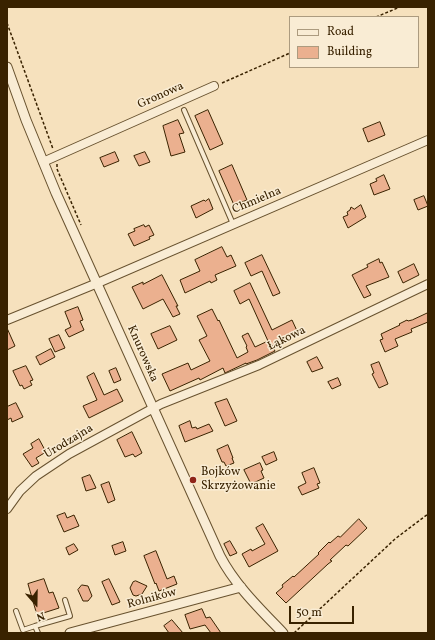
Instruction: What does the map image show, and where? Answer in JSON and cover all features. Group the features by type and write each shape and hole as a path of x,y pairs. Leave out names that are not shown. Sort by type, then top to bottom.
{"street":[{"name":"Knurowska","path":"7,67 43,162 96,284 220,556 226,568 241,587 283,633"},
{"name":"Gronowa","path":"43,162 214,86"},
{"name":"Chmielna","path":"7,320 96,284 428,140"},
{"name":"Łąkowa","path":"153,408 259,365 428,284"},
{"name":"Urodzajna","path":"7,509 20,491 36,476 69,454 153,408"},
{"name":"Rolników","path":"70,633 241,587"}],"lane":[{"path":"184,110 233,224"},
{"path":"16,611 23,630 70,616 65,600"},
{"path":"36,626 38,633"}],"path":[{"path":"378,16 400,7"},
{"path":"7,23 55,153"},
{"path":"214,86 289,53"},
{"path":"58,161 56,169 83,230"},
{"path":"294,633 396,539 428,514"}],"building":[{"path":"208,110 223,144 210,150 195,116"},
{"path":"178,120 184,133 179,134 185,152 171,156 163,126"},
{"path":"380,122 385,135 368,142 363,129"},
{"path":"115,152 119,161 104,167 100,158"},
{"path":"145,152 150,162 139,166 134,156"},
{"path":"232,165 247,200 234,205 219,171"},
{"path":"384,175 390,189 374,195 370,184 377,181 376,179"},
{"path":"424,196 428,206 418,210 414,200"},
{"path":"209,199 213,209 196,218 191,206"},
{"path":"361,205 366,217 348,228 343,217 348,215 347,212 351,207 354,209"},
{"path":"144,225 145,227 149,225 154,235 149,237 150,239 134,246 128,234 135,231 134,229"},
{"path":"222,247 227,257 231,255 236,266 215,275 217,280 211,283 210,281 185,293 180,280 200,271 195,260"},
{"path":"262,255 280,293 273,296 262,271 251,276 245,263"},
{"path":"379,259 389,277 366,286 371,295 364,298 352,275 368,267 367,265"},
{"path":"414,264 419,275 403,283 398,272"},
{"path":"162,275 178,306 176,306 180,314 173,317 163,299 143,309 132,287 143,282 143,284"},
{"path":"250,283 272,330 292,320 298,333 272,346 275,351 257,360 246,363 225,373 223,368 200,380 199,378 170,391 162,374 188,363 191,370 210,361 199,340 207,336 197,316 212,309 218,321 219,320 237,358 248,352 242,336 248,333 255,347 268,341 249,299 240,304 234,291"},
{"path":"78,307 83,320 80,321 84,330 69,337 65,330 71,327 65,312"},
{"path":"428,313 428,322 411,329 412,332 395,339 398,346 385,352 380,340 383,339 381,334 407,320 412,320"},
{"path":"170,326 177,340 158,349 151,334"},
{"path":"7,328 15,346 7,350"},
{"path":"59,335 65,348 55,352 49,339"},
{"path":"51,349 55,357 40,365 36,357"},
{"path":"317,357 323,368 312,372 307,362"},
{"path":"379,362 388,384 379,388 372,374 374,373 371,365"},
{"path":"26,366 33,380 30,381 32,385 24,389 22,385 20,386 13,371"},
{"path":"116,368 121,380 114,383 109,371"},
{"path":"94,373 104,395 117,389 123,401 89,418 83,406 97,400 87,377"},
{"path":"338,378 341,385 332,389 328,382"},
{"path":"227,399 237,421 225,426 215,403"},
{"path":"16,403 23,417 12,422 11,418 7,420 7,407"},
{"path":"190,421 192,428 196,427 197,429 209,424 213,431 185,442 179,426"},
{"path":"132,432 142,453 135,457 133,454 125,457 117,440"},
{"path":"39,439 46,452 36,458 39,463 32,467 23,454 33,448 31,444"},
{"path":"228,445 234,463 226,466 224,462 222,462 217,450"},
{"path":"274,452 277,460 266,465 262,457"},
{"path":"260,463 264,478 251,484 244,470"},
{"path":"314,468 320,483 317,484 319,488 302,495 298,487 306,483 302,473"},
{"path":"90,475 96,488 86,491 82,478"},
{"path":"109,482 115,500 108,503 101,485"},
{"path":"65,513 67,518 74,515 79,526 64,532 57,516"},
{"path":"359,519 367,528 348,546 346,545 330,560 332,561 286,603 276,593 283,587 282,585 293,576 294,577 319,554 318,553 329,542 330,543 338,536 340,537"},
{"path":"263,524 278,551 249,567 242,554 251,549 252,551 265,544 256,528"},
{"path":"230,541 237,553 230,556 224,544"},
{"path":"123,542 126,551 115,555 112,546"},
{"path":"74,544 78,550 69,555 66,548"},
{"path":"156,551 167,579 174,576 177,584 159,591 144,556"},
{"path":"44,579 49,593 53,592 59,608 37,615 28,584"},
{"path":"109,579 120,602 112,605 102,582"},
{"path":"136,581 147,586 142,594 136,596 133,595 130,588 133,582"},
{"path":"82,585 88,586 92,596 88,601 83,601 78,590"},
{"path":"202,609 206,618 210,617 221,633 211,633 205,625 190,629 185,615"},
{"path":"172,620 183,633 169,633 164,626"}],"place":[{"name":"Bojków Skrzyżowanie","path":"193,480"}]}
